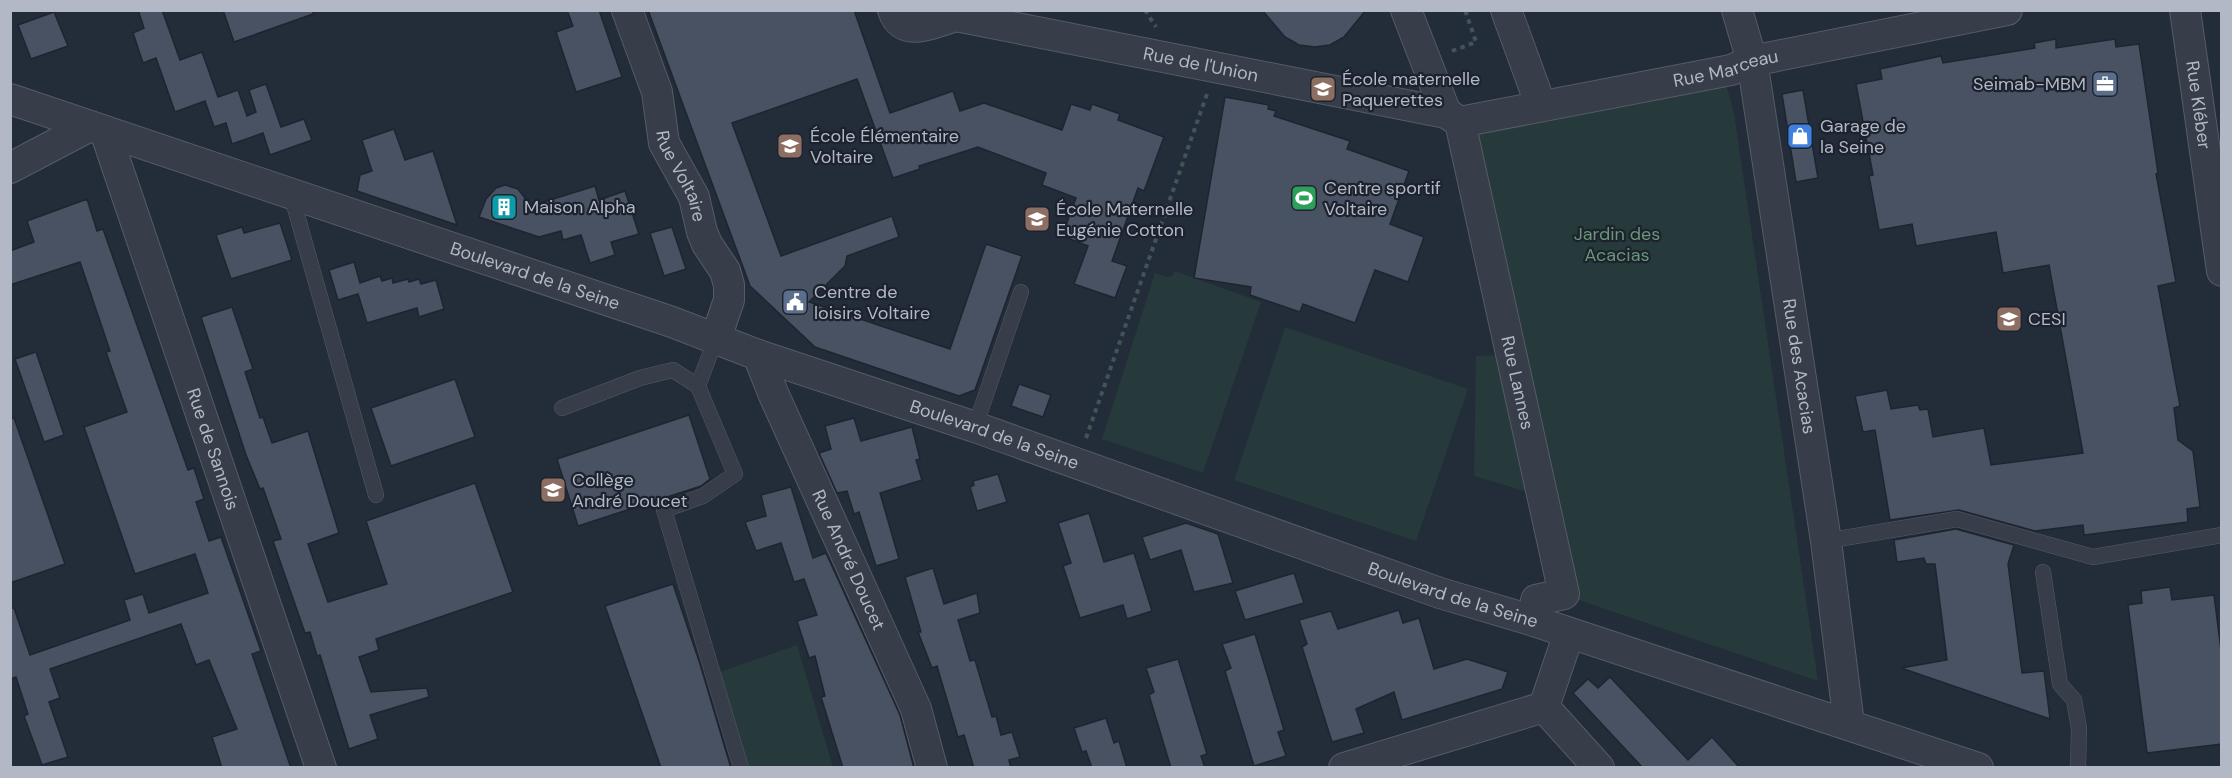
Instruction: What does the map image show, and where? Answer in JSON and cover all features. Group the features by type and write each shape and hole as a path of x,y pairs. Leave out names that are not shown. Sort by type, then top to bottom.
{"street":[{"name":"Rue Voltaire","path":"627,10 657,92 664,142 694,197 702,232 725,271 729,285 729,300 716,338"},
{"name":"Rue de l'Union","path":"893,10 896,19 903,26 913,28 955,13 1453,118"},
{"path":"1406,10 1425,62 1453,118"},
{"path":"1506,10 1541,106"},
{"name":"Rue des Acacias","path":"1737,10 1752,61 1826,542 1849,724"},
{"name":"Rue Marceau","path":"1453,118 1541,106 1731,70 1752,61 2007,10"},
{"name":"Rue Kléber","path":"2185,10 2220,255"},
{"name":"Boulevard de la Seine","path":"10,99 975,427 1440,594 1534,621 1978,768"},
{"name":"Rue Lannes","path":"1453,118 1564,594 1536,600 1534,621"},
{"path":"10,168 98,129"},
{"name":"Rue de Sannois","path":"98,129 321,768"},
{"name":"Rue André Doucet","path":"758,355 916,709 932,768"},
{"path":"1544,707 1569,633"},
{"path":"1344,768 1544,707"},
{"path":"1544,707 1599,768"}],"lane":[{"path":"291,194 376,495"},
{"path":"975,427 1021,292"},
{"path":"698,386 716,338"},
{"path":"562,408 640,378 673,370 698,386 735,474 703,496 664,510 741,768"},
{"path":"1826,542 1957,519 2093,557 2222,535"},
{"path":"2043,572 2060,684 2074,700 2079,728 2078,768"}],"path":[{"path":"1425,62 1476,42 1465,10"},
{"path":"1077,464 1217,68"}],"green space":[{"name":"Jardin des Acacias","path":"1726,84 1734,113 1818,681 1546,589 1528,492 1474,476 1476,356 1502,355 1455,137"},
{"path":"1175,271 1261,302 1203,473 1102,439 1155,273 1166,277 1172,276"},
{"path":"1285,327 1468,389 1416,541 1234,480"},
{"path":"797,645 833,767 745,767 717,673"}],"building":[{"path":"138,10 162,10 180,60 202,52 218,97 238,90 247,116 256,112 249,90 266,84 281,127 304,119 312,140 270,155 263,133 232,144 226,123 214,127 205,101 175,112 156,58 143,63 133,33 144,28"},
{"path":"223,10 313,10 313,14 234,42"},
{"path":"567,10 599,10 622,77 576,92 556,32 573,26"},
{"path":"648,10 854,10 890,113 953,91 960,111 984,103 1062,130 1071,104 1090,110 1092,104 1120,114 1118,120 1164,137 1144,191 1138,188 1112,261 1127,266 1115,298 1074,284 1088,246 1062,236 1076,198 1042,185 1046,173 978,147 919,166 920,169 893,178 857,79 732,123 781,256 892,216 899,237 847,256 845,266 809,302 950,349 986,244 1022,256 975,390 959,396 815,347 750,286"},
{"path":"1262,10 1366,10 1344,37 1330,45 1315,47 1299,45 1285,37"},
{"path":"54,12 68,46 31,59 18,25"},
{"path":"2056,39 2056,48 2115,39 2116,47 2139,44 2158,173 2156,174 2176,282 2158,286 2180,406 2174,408 2178,440 2193,451 2200,507 2187,509 2188,522 2084,535 2083,525 2035,531 1959,510 1890,520 1875,430 1863,432 1855,396 1887,390 1891,409 1918,405 1920,410 1928,409 1933,437 1984,428 1991,465 2083,453 2049,265 2003,273 1996,232 1916,246 1912,224 1879,230 1869,176 1873,175 1856,84 1882,79 1880,69 1941,56 1943,63 2035,48 2034,43"},
{"name":"Garage de la Seine","path":"1803,90 1818,178 1796,182 1782,94"},
{"name":"Centre sportif Voltaire","path":"1225,97 1269,105 1268,109 1276,111 1274,116 1350,141 1347,149 1409,171 1390,224 1424,237 1408,282 1375,270 1355,323 1303,304 1300,312 1250,295 1251,287 1194,278"},
{"path":"394,129 405,160 433,151 457,225 357,191 360,175 372,171 362,140"},
{"path":"505,185 518,189 531,206 595,186 599,200 625,191 639,234 611,242 615,255 590,263 581,235 563,240 561,231 539,237 479,217 486,199 496,188"},
{"path":"87,199 97,231 103,229 188,470 194,468 204,499 196,502 209,541 221,537 261,651 252,654 291,768 222,768 212,737 237,729 209,660 196,665 181,624 50,669 60,698 49,702 68,757 42,765 24,716 28,714 16,677 10,679 10,608 14,608 30,655 130,620 124,600 143,594 149,613 208,593 195,554 135,574 84,427 127,412 106,352 110,351 80,262 10,285 10,251 34,242 27,221"},
{"path":"280,223 292,260 231,279 216,235 242,227 244,233"},
{"path":"672,227 686,269 664,276 650,233"},
{"path":"354,262 360,283 380,276 382,281 392,278 393,283 419,279 421,284 436,280 444,309 419,317 417,308 367,323 358,294 338,300 329,270"},
{"path":"232,307 253,369 245,372 260,418 263,417 272,443 308,431 339,533 308,544 328,602 387,584 366,521 475,483 513,592 376,639 379,650 359,657 371,692 427,688 429,697 370,715 378,739 349,749 320,655 317,656 310,632 305,633 273,541 281,539 263,488 260,489 246,455 201,317"},
{"path":"36,352 64,435 44,442 15,359"},
{"path":"455,379 475,437 391,466 371,408"},
{"path":"1019,384 1051,395 1043,417 1011,406"},
{"path":"689,415 710,479 701,486 578,526 557,459"},
{"path":"14,418 65,564 10,583 10,419"},
{"path":"854,418 861,441 912,427 920,459 916,460 922,480 880,493 899,559 876,566 859,512 854,514 847,491 837,493 819,453 831,449 825,426"},
{"path":"998,474 1007,502 977,511 970,487 974,485 973,481"},
{"path":"791,487 813,558 826,553 900,715 914,768 843,768 821,697 825,696 815,656 809,658 797,621 817,615 804,579 794,582 781,543 756,551 745,522 766,516 761,495"},
{"path":"1089,513 1104,562 1134,553 1152,611 1127,619 1123,605 1080,618 1063,566 1071,563 1058,523"},
{"path":"1186,523 1218,534 1233,583 1194,592 1181,550 1150,560 1142,537"},
{"path":"1956,529 2014,545 2008,564 2022,673 2044,671 2050,719 1901,668 1947,660 1935,564 1926,564 1924,558 1897,562 1894,540"},
{"path":"933,568 944,604 977,593 980,613 958,620 970,661 975,660 992,717 996,716 1001,735 1012,732 1020,757 1009,760 1011,768 974,768 964,735 958,737 937,666 932,668 918,632 921,632 905,577"},
{"path":"1294,573 1304,603 1245,620 1235,591"},
{"path":"673,584 731,768 661,768 605,606"},
{"path":"2170,587 2172,600 2214,595 2222,658 2222,744 2147,753 2128,605 2142,603 2141,591"},
{"path":"1399,610 1403,623 1419,618 1434,669 1467,659 1508,672 1502,689 1402,720 1394,692 1356,709 1364,733 1332,742 1302,647 1307,644 1299,620 1331,611 1338,629"},
{"path":"1255,634 1284,730 1278,732 1286,756 1254,766 1225,671 1231,668 1222,644"},
{"path":"1178,659 1207,754 1201,756 1205,768 1171,768 1149,695 1154,692 1146,668"},
{"path":"1610,677 1688,760 1712,737 1740,768 1643,768 1573,693 1588,679 1598,688"},
{"path":"1106,718 1114,743 1119,741 1127,768 1092,768 1086,751 1082,752 1074,728"}],"place":[{"name":"Seimab-MBM","path":"2105,84"},
{"name":"École maternelle Paquerettes","path":"1323,89"},
{"name":"Garage de la Seine","path":"1800,136"},
{"name":"École Élémentaire Voltaire","path":"790,146"},
{"name":"Centre sportif Voltaire","path":"1304,198"},
{"name":"Maison Alpha","path":"504,207"},
{"name":"École Maternelle Eugénie Cotton","path":"1037,219"},
{"name":"Centre de loisirs Voltaire","path":"795,302"},
{"name":"CESI","path":"2009,319"},
{"name":"Collège André Doucet","path":"553,490"}]}
